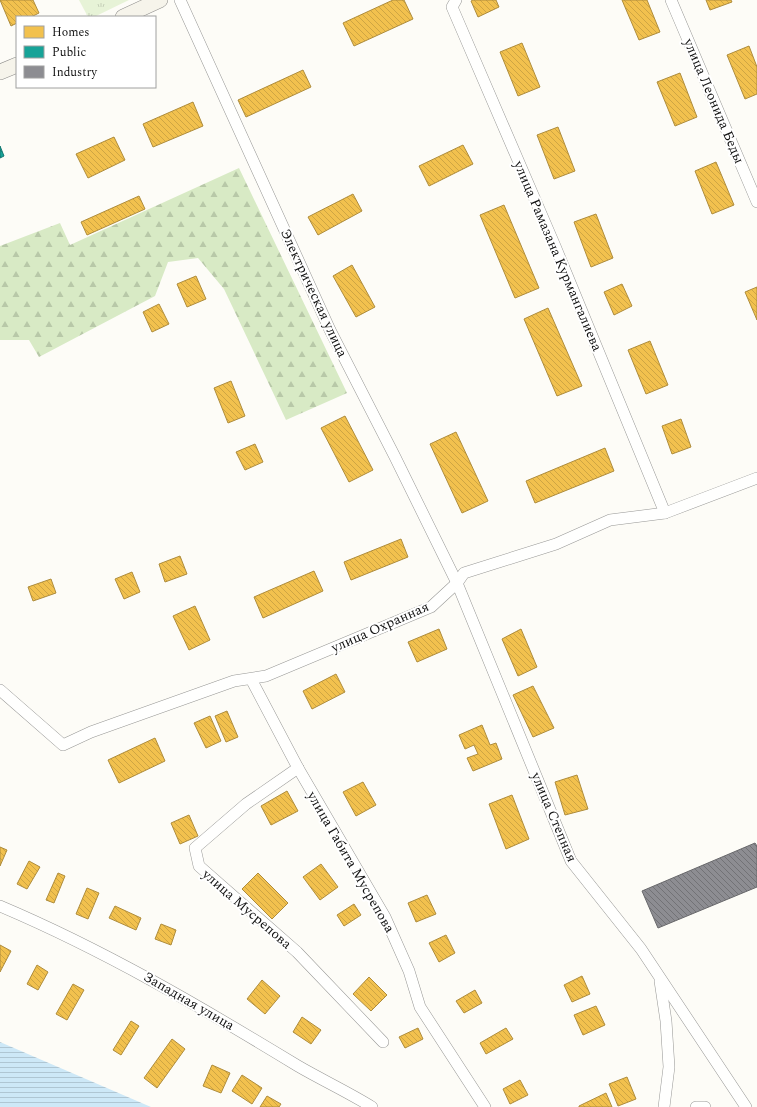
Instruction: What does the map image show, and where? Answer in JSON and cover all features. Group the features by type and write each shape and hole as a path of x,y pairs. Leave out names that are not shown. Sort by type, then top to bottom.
{"street":[{"path":"125,16 160,0"},
{"name":"Электрическая улица","path":"180,0 330,330 396,458 456,583"},
{"name":"улица Рамазана Курмангалиева","path":"456,0 452,7 558,253 665,513"},
{"name":"улица Леонида Беды","path":"671,0 757,202"},
{"path":"0,72 16,65"},
{"name":"улица Охранная","path":"0,690 63,745 91,732 234,681 266,676 431,607 456,583 464,573 556,544 610,520 665,513 757,478"},
{"name":"улица Степная","path":"456,583 571,861 621,923 659,976 746,1107"},
{"name":"улица Габита Мусрепова","path":"251,679 298,768 385,917 409,971 420,1007 484,1107"},
{"name":"улица Мусрепова","path":"298,768 246,804 195,848 200,866 297,952 383,1042"},
{"name":"Западная улица","path":"0,906 28,918 159,983 304,1069 350,1093 372,1107"},
{"path":"659,976 666,1021 669,1067 664,1107"},
{"path":"696,1107 705,1107"}],"green space":[{"path":"79,0 129,0 96,16 87,16"},
{"path":"239,168 347,393 286,420 224,289 198,258 168,262 155,296 39,357 29,340 0,340 0,246 60,223 70,245"}],"water":[{"path":"0,1042 151,1107 0,1107"}],"building: Homes":[{"path":"0,0 33,0 39,13 33,16 16,16 16,24 11,26"},
{"path":"393,0 404,0 413,19 354,46 343,23"},
{"path":"496,0 499,7 478,17 471,1"},
{"path":"622,0 647,0 660,32 639,40"},
{"path":"706,0 731,0 732,2 710,10"},
{"path":"522,43 540,87 518,96 500,52"},
{"path":"749,46 757,67 757,94 745,99 727,55"},
{"path":"303,70 311,87 246,117 238,100"},
{"path":"680,73 697,117 675,126 657,82"},
{"path":"193,102 203,126 153,147 143,124"},
{"path":"558,127 575,171 554,179 537,135"},
{"path":"114,137 125,160 88,178 76,154"},
{"path":"463,145 473,164 429,186 419,166"},
{"path":"716,162 734,205 712,214 695,171"},
{"path":"353,194 362,211 318,235 308,217"},
{"path":"139,196 145,209 87,235 81,222"},
{"path":"504,205 539,288 515,298 480,215"},
{"path":"596,214 613,258 591,267 574,222"},
{"path":"352,265 375,307 356,317 333,276"},
{"path":"196,276 206,299 187,307 177,284"},
{"path":"622,284 632,306 614,315 604,292"},
{"path":"757,287 757,320 745,292"},
{"path":"159,304 169,324 152,332 143,312"},
{"path":"548,308 582,386 557,396 524,319"},
{"path":"650,341 668,385 646,394 628,350"},
{"path":"231,381 245,416 228,423 214,388"},
{"path":"345,416 373,470 349,482 321,428"},
{"path":"681,419 691,447 672,454 662,426"},
{"path":"456,432 488,501 462,513 430,444"},
{"path":"255,444 263,462 245,470 236,452"},
{"path":"605,448 614,471 535,503 526,481"},
{"path":"401,539 408,557 351,580 344,562"},
{"path":"180,556 187,574 165,582 159,564"},
{"path":"314,571 323,591 263,618 254,597"},
{"path":"132,572 140,592 124,599 115,579"},
{"path":"51,579 56,593 33,601 28,587"},
{"path":"195,606 210,640 189,650 173,616"},
{"path":"439,629 447,649 417,662 408,642"},
{"path":"521,629 537,667 518,676 502,639"},
{"path":"336,674 345,692 312,709 303,691"},
{"path":"533,686 554,728 533,737 513,695"},
{"path":"227,711 238,737 226,742 215,716"},
{"path":"210,716 221,741 206,748 194,723"},
{"path":"482,725 490,745 496,743 502,759 473,771 467,758 478,754 474,745 465,749 459,735"},
{"path":"155,738 165,761 119,783 108,760"},
{"path":"577,775 588,809 565,815 555,782"},
{"path":"363,782 376,805 356,816 343,792"},
{"path":"287,791 298,811 271,825 261,806"},
{"path":"512,795 529,839 506,849 489,804"},
{"path":"189,815 198,836 180,844 171,823"},
{"path":"0,847 7,850 0,866"},
{"path":"29,861 40,867 27,889 17,884"},
{"path":"321,864 338,887 320,900 303,877"},
{"path":"58,873 65,876 54,903 46,900"},
{"path":"258,873 288,903 272,919 242,889"},
{"path":"87,888 99,893 88,919 76,914"},
{"path":"427,895 436,914 416,922 408,903"},
{"path":"354,904 361,915 344,926 337,915"},
{"path":"115,906 141,918 136,930 109,918"},
{"path":"161,924 176,930 171,945 155,939"},
{"path":"446,935 455,953 439,962 429,943"},
{"path":"0,945 11,951 0,972"},
{"path":"37,965 48,972 38,990 27,984"},
{"path":"582,976 590,994 572,1002 564,985"},
{"path":"369,977 387,995 371,1011 353,994"},
{"path":"262,980 280,996 265,1014 247,999"},
{"path":"73,984 84,990 67,1020 56,1014"},
{"path":"475,990 482,1003 464,1013 456,1001"},
{"path":"596,1006 605,1025 583,1035 574,1015"},
{"path":"302,1017 321,1030 311,1044 293,1032"},
{"path":"131,1021 139,1026 121,1055 113,1050"},
{"path":"418,1028 423,1039 405,1048 399,1037"},
{"path":"506,1028 513,1039 486,1054 480,1043"},
{"path":"172,1039 185,1049 157,1088 144,1078"},
{"path":"212,1065 230,1073 221,1093 203,1086"},
{"path":"242,1075 262,1088 252,1104 232,1091"},
{"path":"627,1077 636,1099 618,1106 609,1084"},
{"path":"520,1080 528,1095 510,1104 503,1089"},
{"path":"606,1093 612,1107 579,1107 579,1106"},
{"path":"267,1096 281,1104 279,1107 260,1107"}],"building: Public":[{"path":"0,146 4,156 0,158"}],"building: Industry":[{"path":"755,843 757,846 757,887 658,928 642,891"}]}
